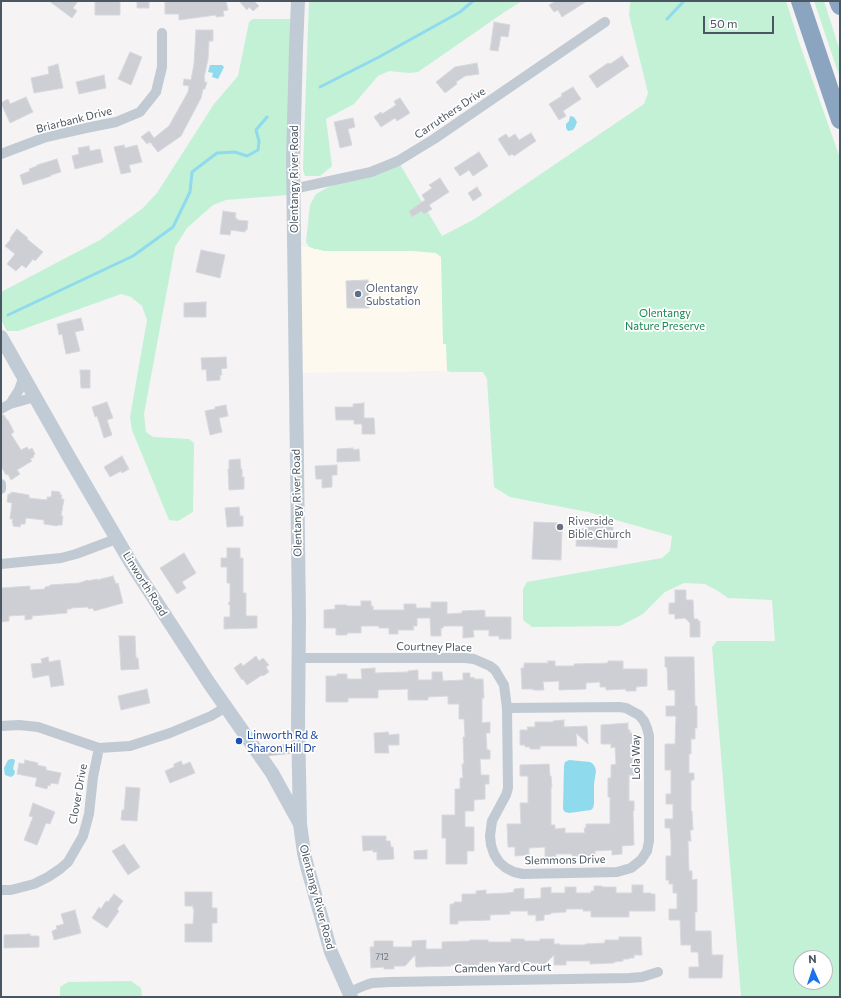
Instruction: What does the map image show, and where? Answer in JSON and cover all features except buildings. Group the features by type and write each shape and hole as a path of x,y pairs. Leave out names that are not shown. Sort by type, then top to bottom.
{"highway":[{"path":"800,1 840,120"},
{"path":"838,1 840,6"}],"main road":[{"name":"Olentangy River Road","path":"298,1 293,189 296,307 300,824 307,866 331,952 350,995"},
{"name":"Linworth Road","path":"1,337 116,539 209,683 272,773 300,824"}],"street":[{"name":"Carruthers Drive","path":"293,189 371,172 398,161 434,139 605,22"},
{"name":"Briarbank Drive","path":"1,154 46,137 116,122 140,112 156,92 162,67 162,32"},
{"path":"10,404 24,376"},
{"path":"1,409 10,404 35,397"},
{"path":"1,484 1,489"},
{"path":"1,564 61,558 116,539"},
{"name":"Courtney Place","path":"299,658 464,658 474,659 490,666 495,670 504,685 507,708 508,788 506,795 492,821 490,836 494,854"},
{"path":"1,726 19,725 38,727 99,748 130,746 170,733 210,716 226,707"},
{"name":"Lola Way","path":"507,708 619,707 626,708 640,715 648,728 649,736 649,841 647,851 641,860"},
{"name":"Clover Drive","path":"1,890 11,890 34,884 48,877 68,862 83,836 89,814 93,777 99,748"},
{"path":"258,752 299,748"},
{"name":"Slemmons Drive","path":"494,854 499,862 506,868 523,874 617,872 631,868 641,860"},
{"name":"Camden Yard Court","path":"350,995 366,985 384,983 629,978 658,972"}],"shaded area":[{"path":"295,246 309,247 324,251 412,251 436,253 443,259 447,371 297,373"}],"green space":[{"path":"309,1 522,1 418,72 409,73 389,71 378,76 354,104 326,119 332,166 320,176 305,176 303,169"},
{"name":"Olentangy Nature Preserve","path":"632,1 786,1 840,158 840,997 740,997 712,647 717,641 775,641 772,600 728,598 705,584 684,583 665,592 643,614 620,626 532,627 523,620 523,589 527,582 662,558 670,551 672,536 588,512 510,497 494,487 487,379 483,372 447,371 446,344 443,344 441,257 436,253 412,251 324,251 309,247 306,242 310,205 316,194 339,181 398,161 442,236 473,220 644,104 648,93 629,15 630,3"},
{"path":"814,1 824,1 840,51 840,78"},
{"path":"253,19 291,19 287,195 226,200 213,205 187,228 175,247 144,414 146,432 153,437 189,439 194,443 193,512 178,521 169,520 132,430 130,417 147,320 142,306 131,297 121,294 18,331 7,331 1,320 1,292 100,240 143,208 157,193 214,104 238,76 249,22"},
{"path":"131,981 141,988 142,997 60,997 60,987 68,982"}],"water":[{"path":"210,65 222,65 224,67 218,79 212,77 213,73 208,72"},
{"path":"570,116 574,117 577,122 573,130 568,131 566,124 569,121"},
{"path":"8,760 15,760 13,769 15,771 14,775 11,777 5,775 4,768"},
{"path":"569,760 590,762 595,767 594,804 591,810 569,813 565,812 563,809 564,766 565,762"}],"waterway":[{"path":"320,87 379,57 460,12 473,1"},
{"path":"667,19 684,1"},
{"path":"8,315 133,256 173,227 190,192 192,172 217,153 235,152 247,156 258,150 259,141 256,130 267,117"}],"place":[{"name":"Olentangy Substation","path":"358,294"},
{"name":"Riverside Bible Church","path":"560,527"},
{"name":"Linworth Rd & Sharon Hill Dr","path":"239,741"}]}
